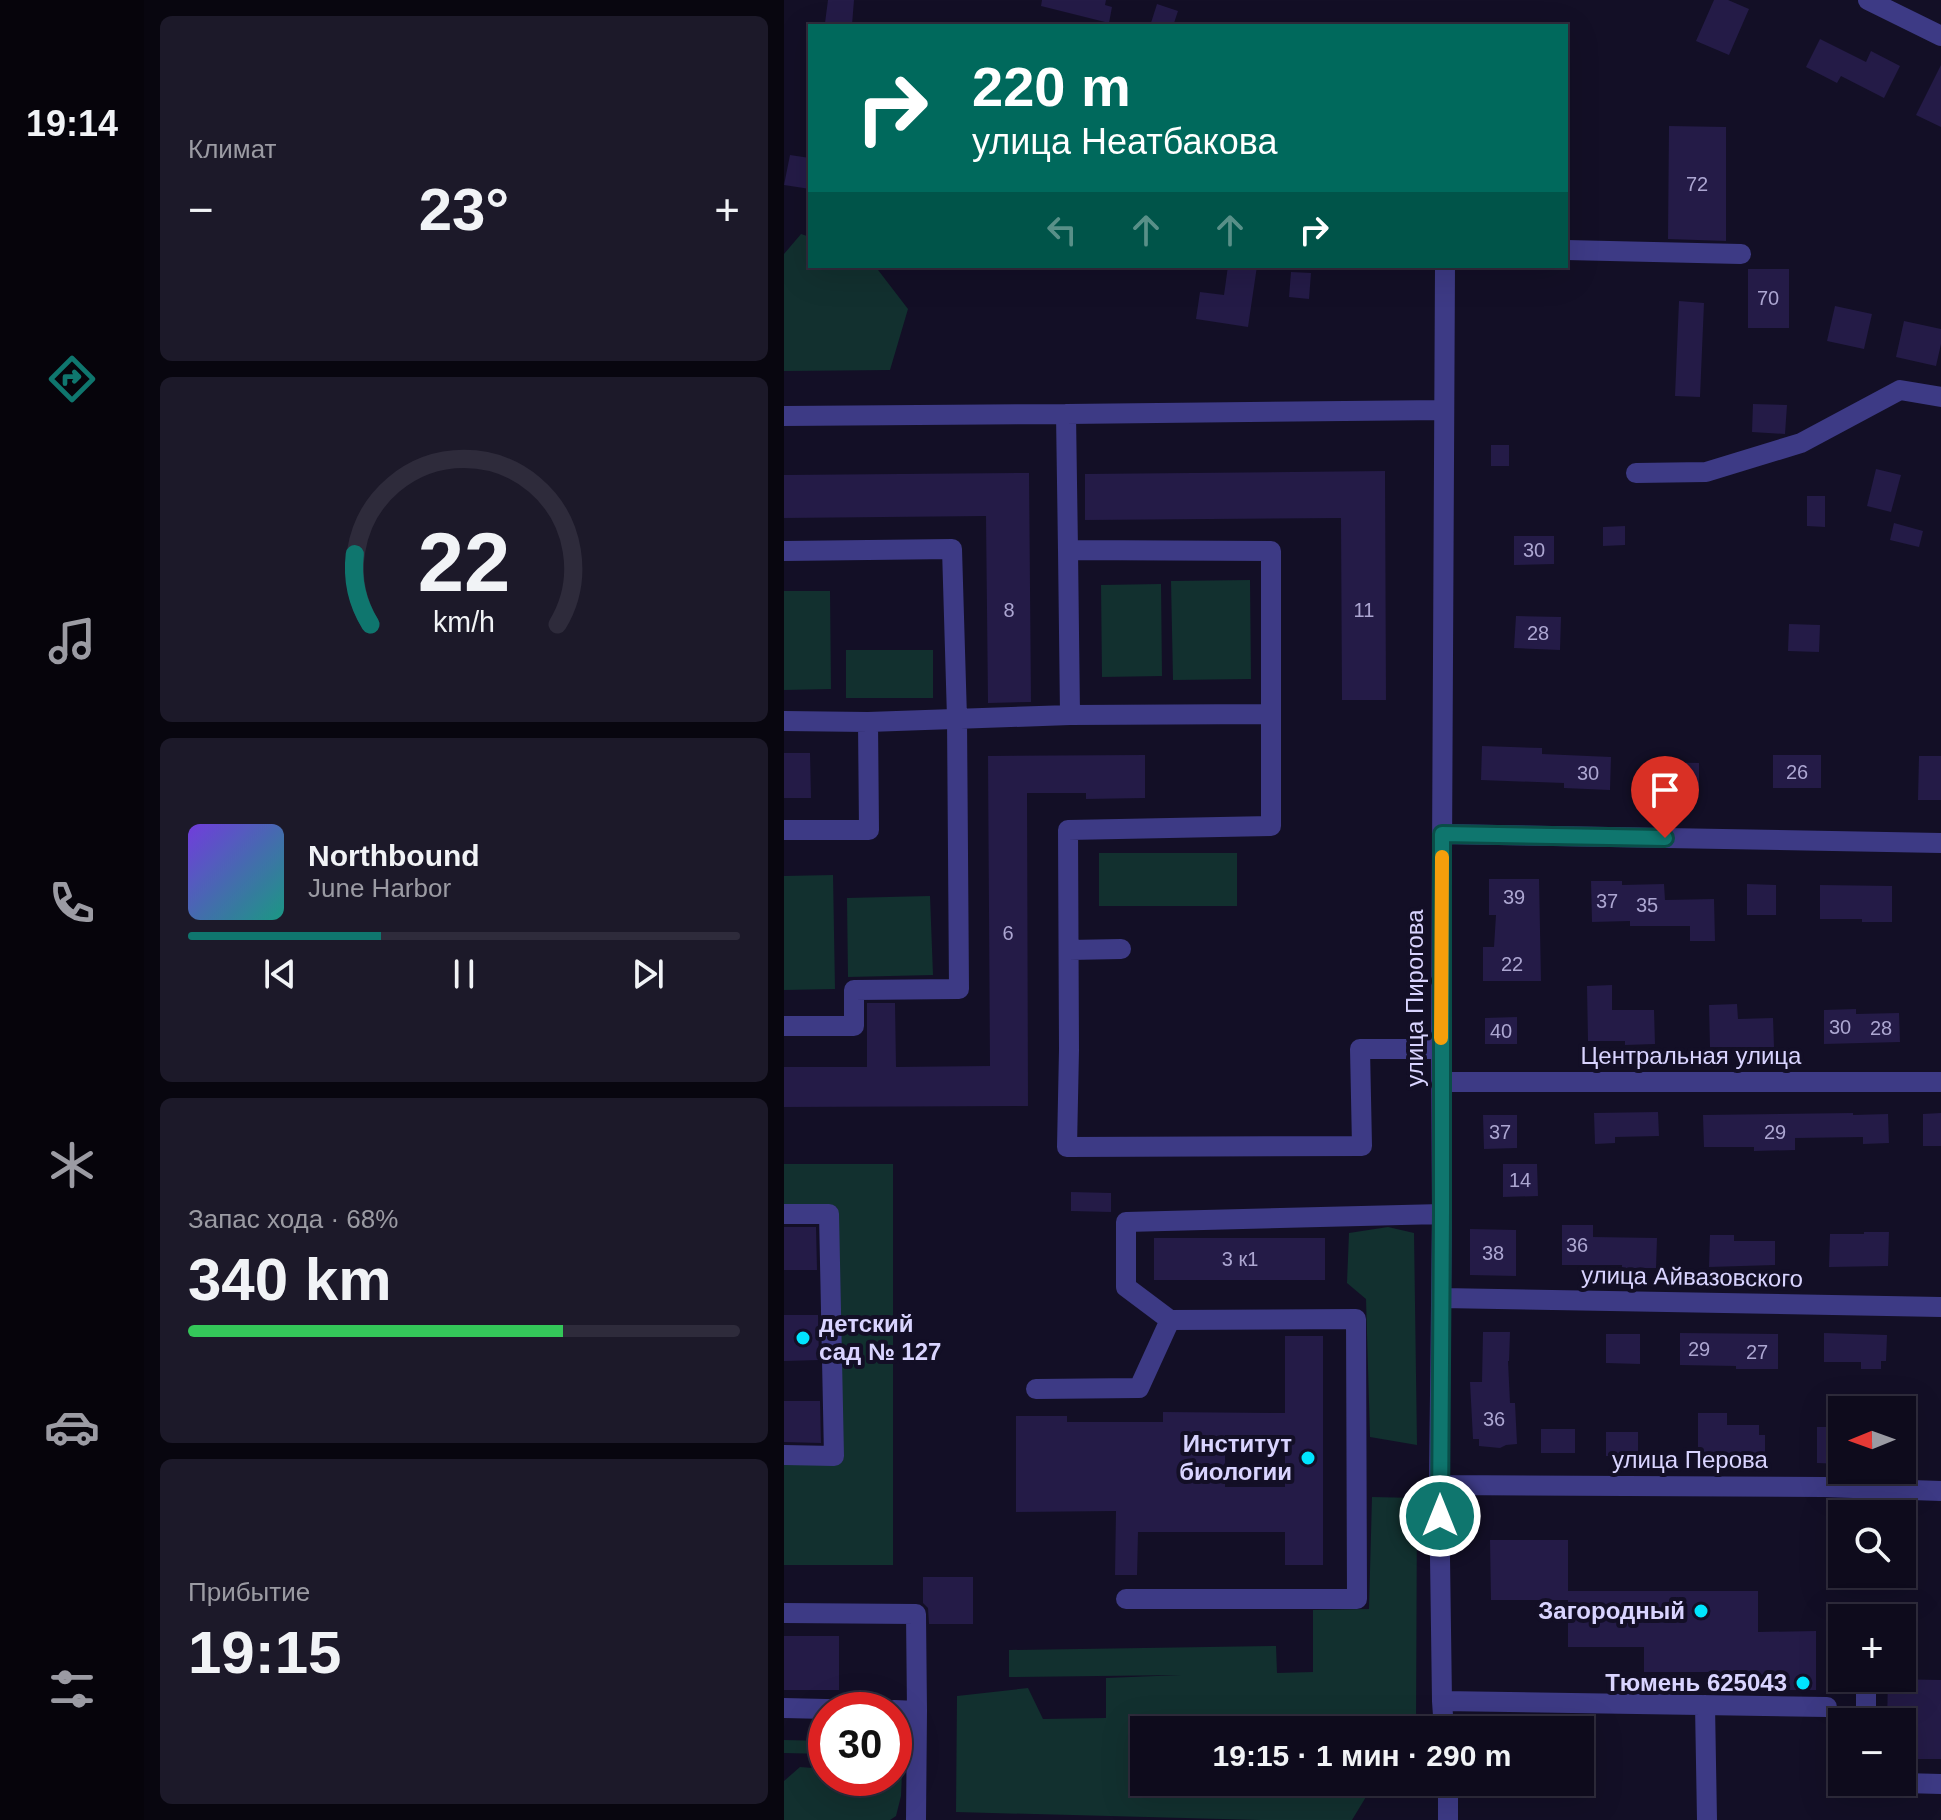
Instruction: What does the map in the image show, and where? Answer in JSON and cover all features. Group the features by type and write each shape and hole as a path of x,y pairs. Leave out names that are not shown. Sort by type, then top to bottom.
{"street":[{"path":"1868,0 1941,36"},
{"path":"1568,250 1741,254"},
{"name":"улица Пирогова","path":"1443,1716 1439,1485 1445,268"},
{"path":"1636,473 1706,472 1801,443 1900,390 1941,397"},
{"path":"784,416 1444,410"},
{"path":"1066,414 1070,715"},
{"path":"784,551 952,549 959,989 854,990 854,1026 784,1026"},
{"path":"1068,550 1271,551 1271,826 1068,830 1067,1147 1362,1146 1360,1049 1441,1049"},
{"path":"784,721 1271,714"},
{"path":"784,830 869,830 868,722"},
{"path":"1442,834 1941,843"},
{"path":"1069,950 1121,949"},
{"name":"Центральная улица","path":"1441,1082 1941,1082"},
{"path":"784,1214 829,1214 834,1456 784,1455"},
{"path":"1126,1599 1357,1599 1356,1319 1170,1320 1126,1287 1126,1222 1442,1214"},
{"name":"улица Айвазовского","path":"1442,1298 1941,1307"},
{"path":"1036,1389 1139,1388 1170,1320"},
{"name":"улица Перова","path":"1439,1485 1824,1487 1941,1491"},
{"path":"784,1613 916,1614 916,1820"},
{"path":"1442,1701 1827,1707"},
{"path":"1705,1705 1707,1820"},
{"path":"784,1708 808,1709"},
{"path":"912,1711 917,1711"},
{"path":"1916,1783 1941,1784"},
{"path":"1448,1796 1448,1820"}],"green space":[{"path":"801,234 808,236 808,268 877,268 908,309 890,370 784,371 784,254"},
{"path":"1250,580 1251,679 1173,680 1171,581"},
{"path":"1161,584 1162,676 1102,677 1101,585"},
{"path":"784,591 830,591 831,689 784,690"},
{"path":"846,650 933,650 933,698 846,698"},
{"path":"1099,853 1237,853 1237,906 1099,906"},
{"path":"833,875 835,989 784,990 784,876"},
{"path":"930,896 933,975 848,977 847,898"},
{"path":"784,1164 893,1164 893,1565 784,1565 784,1465 837,1465 837,1207 784,1207"},
{"path":"1388,1227 1414,1233 1417,1445 1370,1437 1366,1299 1347,1283 1349,1233"},
{"path":"1372,1497 1417,1498 1416,1716 1130,1716 1130,1796 1367,1796 1352,1820 956,1812 957,1696 1028,1688 1043,1719 1106,1718 1106,1678 1181,1675 1009,1677 1009,1650 1276,1646 1277,1673 1313,1672 1313,1610 1369,1609"},
{"path":"784,1740 808,1741 808,1754 784,1753"},
{"path":"800,1767 808,1768 808,1796 901,1796 896,1816 890,1820 784,1820 784,1781"}],"building":[{"path":"828,0 854,0 852,24 825,23"},
{"path":"1042,0 1106,0 1105,5 1112,7 1109,23 1041,6"},
{"path":"1714,0 1728,0 1749,9 1729,55 1696,41"},
{"path":"1157,4 1178,11 1174,24 1151,24"},
{"path":"1820,39 1866,62 1871,51 1900,66 1884,98 1841,76 1837,83 1806,67"},
{"path":"1941,65 1941,127 1916,115"},
{"path":"1669,126 1726,127 1726,241 1668,239"},
{"path":"790,155 808,158 808,189 784,185"},
{"path":"1228,268 1257,268 1248,327 1196,319 1200,292 1224,295"},
{"path":"1748,269 1789,269 1789,328 1748,328"},
{"path":"1291,272 1311,273 1309,299 1289,297"},
{"path":"1679,301 1704,303 1700,397 1675,396"},
{"path":"1835,306 1872,314 1864,349 1827,341"},
{"path":"1904,321 1941,329 1936,366 1896,357"},
{"path":"1753,404 1787,405 1785,434 1752,432"},
{"path":"1491,445 1509,445 1509,466 1491,466"},
{"path":"1876,469 1901,475 1891,512 1867,506"},
{"path":"1385,471 1386,700 1342,700 1341,518 1085,520 1085,474"},
{"path":"1029,473 1031,702 988,703 986,516 784,518 784,475"},
{"path":"1807,496 1825,496 1825,527 1807,526"},
{"path":"1894,523 1923,531 1919,547 1890,540"},
{"path":"1625,526 1625,545 1603,546 1603,527"},
{"path":"1514,536 1554,536 1554,564 1514,565"},
{"path":"1516,616 1561,617 1560,650 1514,648"},
{"path":"1789,624 1820,625 1819,652 1788,651"},
{"path":"1482,746 1542,748 1542,754 1611,757 1610,790 1564,788 1564,783 1481,780"},
{"path":"784,753 810,753 811,798 784,798"},
{"path":"1145,755 1145,798 1086,799 1086,793 1027,793 1028,1106 784,1107 784,1067 867,1067 867,1003 895,1003 896,1067 990,1066 988,756"},
{"path":"1773,755 1821,755 1821,788 1773,788"},
{"path":"1919,756 1941,756 1941,800 1918,800"},
{"path":"1658,762 1699,763 1699,791 1658,791"},
{"path":"1489,879 1539,879 1541,981 1483,981 1483,947 1494,947 1496,915 1489,915"},
{"path":"1591,881 1622,881 1622,885 1664,884 1665,900 1714,899 1715,941 1690,941 1690,926 1630,926 1630,921 1592,922"},
{"path":"1747,884 1776,885 1776,915 1747,915"},
{"path":"1820,885 1892,886 1892,922 1820,919"},
{"path":"1612,985 1612,1010 1654,1010 1655,1044 1588,1041 1587,986"},
{"path":"1737,1004 1738,1019 1773,1018 1774,1047 1710,1047 1709,1005"},
{"path":"1856,1009 1856,1014 1899,1013 1900,1042 1824,1044 1824,1010"},
{"path":"1517,1017 1517,1044 1485,1044 1485,1018"},
{"path":"1658,1112 1659,1136 1615,1137 1615,1143 1595,1144 1594,1113"},
{"path":"1941,1113 1941,1146 1923,1146 1923,1114"},
{"path":"1888,1114 1889,1143 1863,1144 1863,1137 1795,1138 1795,1150 1704,1147 1703,1115"},
{"path":"1483,1115 1517,1115 1517,1148 1484,1149"},
{"path":"1503,1164 1537,1164 1538,1196 1503,1197"},
{"path":"1071,1192 1111,1193 1111,1212 1071,1211"},
{"path":"1562,1225 1593,1225 1593,1237 1657,1238 1656,1268 1562,1265"},
{"path":"784,1227 816,1227 817,1270 784,1270"},
{"path":"1470,1229 1516,1230 1516,1276 1470,1275"},
{"path":"1889,1232 1888,1266 1829,1267 1830,1234"},
{"path":"1710,1235 1734,1235 1734,1241 1775,1241 1775,1265 1709,1267"},
{"path":"1154,1238 1325,1238 1325,1280 1154,1280"},
{"path":"784,1315 818,1315 819,1360 784,1361"},
{"path":"1483,1332 1510,1332 1510,1403 1515,1403 1517,1444 1500,1448 1479,1446 1479,1439 1473,1439 1470,1382 1482,1382"},
{"path":"1680,1333 1778,1334 1778,1369 1680,1365"},
{"path":"1824,1333 1887,1335 1886,1361 1881,1361 1881,1369 1861,1369 1861,1362 1824,1362"},
{"path":"1606,1334 1640,1334 1640,1364 1606,1363"},
{"path":"1285,1336 1323,1336 1323,1565 1285,1565 1285,1532 1138,1532 1137,1575 1115,1575 1116,1511 1016,1512 1016,1416 1067,1416 1067,1422 1163,1422 1163,1412 1285,1413","holes":["1225,1435 1285,1435 1285,1487 1225,1487"]},
{"path":"784,1401 820,1401 821,1443 784,1442"},
{"path":"1698,1413 1727,1413 1727,1425 1759,1425 1759,1435 1765,1435 1765,1458 1698,1460"},
{"path":"1817,1427 1828,1427 1828,1463 1817,1463"},
{"path":"1541,1429 1575,1429 1575,1453 1541,1453"},
{"path":"1606,1432 1638,1432 1638,1456 1606,1456"},
{"path":"1490,1540 1568,1540 1568,1591 1758,1591 1758,1632 1816,1631 1816,1690 1758,1690 1758,1672 1644,1672 1644,1647 1568,1647 1568,1600 1491,1600"},
{"path":"923,1577 973,1577 973,1624 929,1624 928,1608 923,1603"},
{"path":"784,1636 839,1636 839,1690 784,1690"},
{"path":"1916,1680 1941,1680 1941,1759 1916,1759 1916,1708 1887,1708 1888,1692 1916,1692"}],"slow traffic":[{"path":"1441,1038 1442,857"}],"place":[{"name":"детский сад № 127","path":"803,1338"},
{"name":"Институт биологии","path":"1308,1458"},
{"name":"Загородный","path":"1701,1611"},
{"name":"Тюмень 625043","path":"1803,1683"}],"route":[{"path":"1440,1516 1442,834 1665,838"}]}
